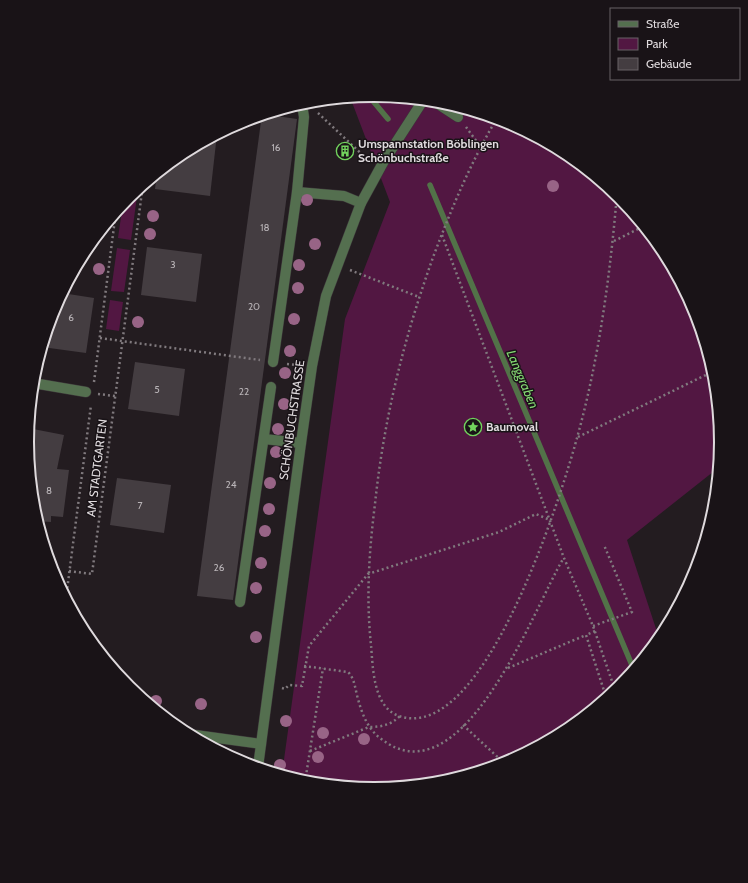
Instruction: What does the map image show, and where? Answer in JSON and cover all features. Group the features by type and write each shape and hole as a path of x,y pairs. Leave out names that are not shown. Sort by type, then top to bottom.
{"street":[{"name":"SCHÖNBUCHSTRASSE","path":"259,761 312,366 326,296 336,265 361,203 380,168 421,105"},
{"path":"273,362 297,192 304,117 303,109"},
{"path":"446,109 458,117"},
{"path":"297,192 344,196 361,203"},
{"path":"39,384 91,393"},
{"path":"240,602 271,387"},
{"path":"264,439 301,443"},
{"path":"205,736 261,744"}],"path":[{"path":"309,108 322,116 361,155 380,168"},
{"path":"458,117 480,146"},
{"path":"494,124 463,179 419,297 399,364 387,416 379,465 368,574 368,624 376,681 381,700 389,710 400,716 417,718 433,715 447,706 463,692 482,666 504,630 534,568 578,437 603,317 616,203"},
{"name":"AM STADTGARTEN","path":"69,571 92,574 143,193"},
{"name":"AM STADTGARTEN","path":"67,588 91,393 100,338 115,221"},
{"path":"613,241 639,228"},
{"path":"442,235 564,558 595,631 613,683"},
{"path":"336,265 419,297"},
{"path":"100,338 312,366"},
{"path":"578,437 707,374"},
{"path":"268,687 285,689 289,685 302,686 304,666 309,646 368,574 499,532 536,514 550,520"},
{"path":"593,626 632,612 604,545"},
{"path":"304,666 348,672 352,676 358,700 369,727 379,738 400,750 420,752 430,750 441,744 463,725 482,704 507,668 564,558"},
{"path":"507,668 595,631"},
{"path":"586,635 604,691"},
{"path":"306,775 324,668"},
{"path":"310,751 369,727 378,727 393,723 400,716"},
{"path":"463,725 498,758"}],"green space":[{"path":"352,102 396,102 418,104 462,113 504,127 544,147 581,172 630,217 657,253 679,291 696,332 707,375 713,419 713,464 712,473 627,540 657,631 630,666 598,697 563,724 544,736 504,756 462,770 418,779 374,782 352,781 330,779 283,769 345,319 390,202"},
{"path":"137,198 131,240 118,238 122,214"},
{"path":"117,248 130,250 124,292 111,291"},
{"path":"110,300 123,302 119,331 106,329"}],"building":[{"path":"277,116 297,119 233,600 197,596 261,121"},
{"path":"216,141 210,196 155,189 156,181 167,172 185,159"},
{"path":"147,247 202,254 196,302 141,295"},
{"path":"68,294 94,298 86,353 48,348 52,332"},
{"path":"135,362 185,369 179,416 128,409"},
{"path":"35,429 64,435 57,469 69,470 63,517 51,516 51,522 44,522 37,486"},
{"path":"117,478 171,485 164,533 110,525"}],"waterway":[{"name":"Langgraben","path":"374,102 388,119"},
{"name":"Langgraben","path":"430,185 632,664"}],"place":[{"name":"Umspannstation Böblingen Schönbuchstraße","path":"345,151"},
{"name":"Baumoval","path":"473,427"}]}
